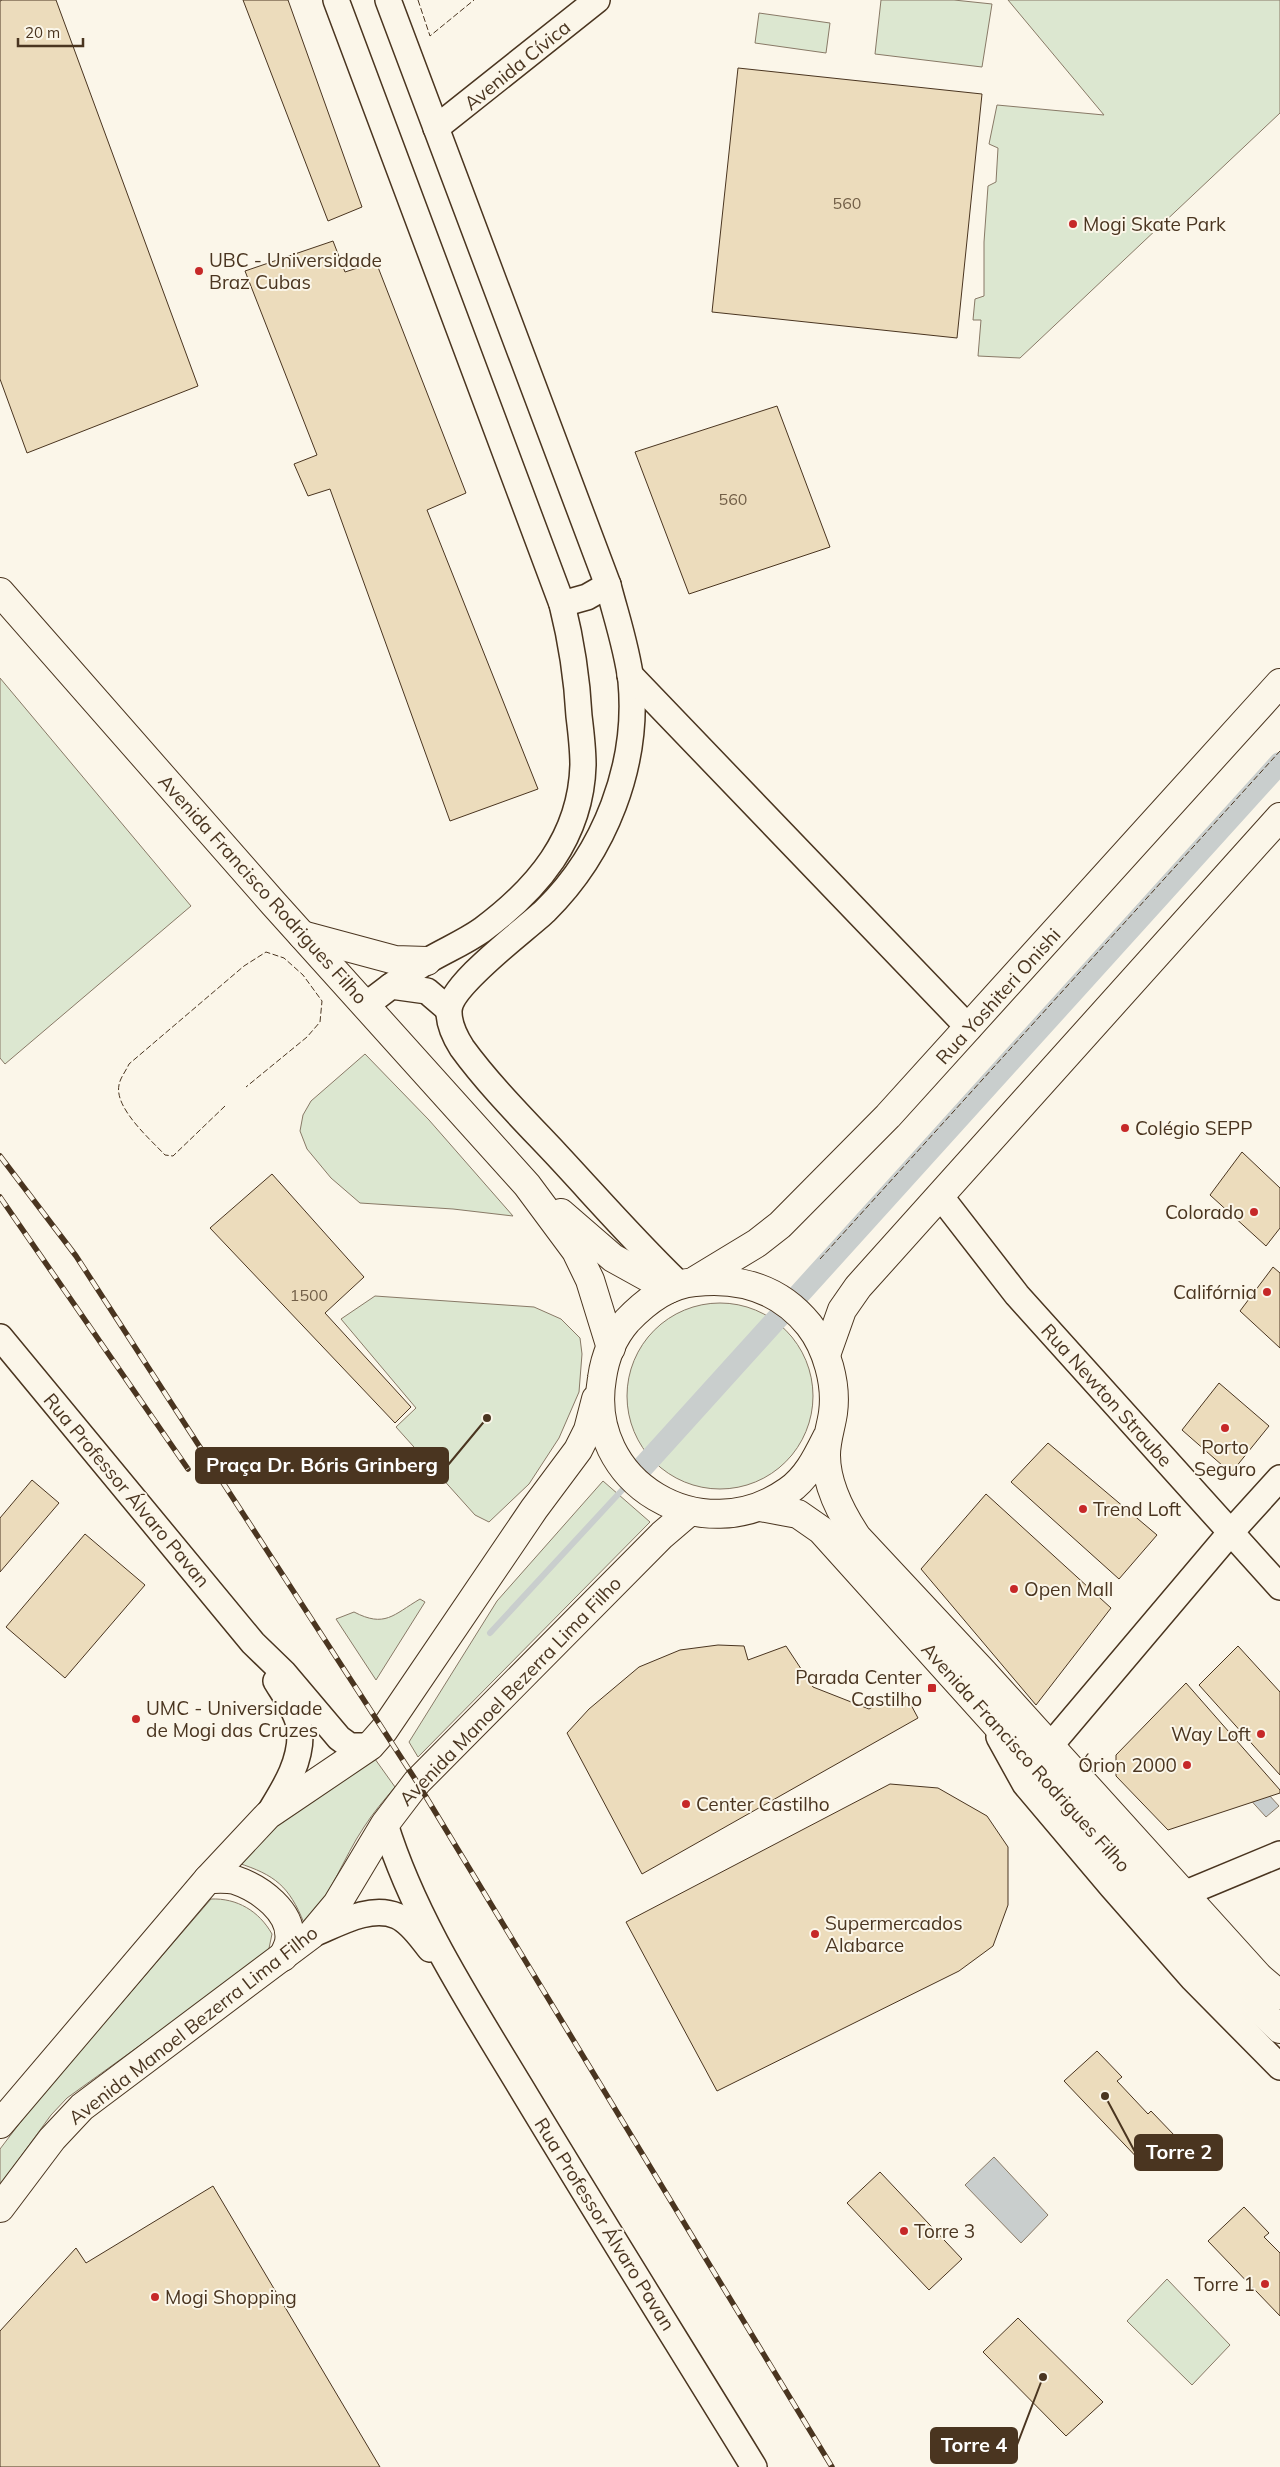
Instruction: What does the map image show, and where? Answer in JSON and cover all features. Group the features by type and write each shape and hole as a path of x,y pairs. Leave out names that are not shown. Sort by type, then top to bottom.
{"main road":[{"name":"Avenida Francisco Rodrigues Filho","path":"0,592 302,934 528,1185 576,1251 590,1280 607,1358"},
{"name":"Rua Yoshiteri Onishi","path":"681,1285 757,1243 780,1225 888,1116 1280,683"},
{"path":"826,1355 842,1310 858,1287 1280,817"},
{"path":"302,934 395,960 427,961"},
{"name":"Avenida Francisco Rodrigues Filho","path":"528,1185 613,1258 681,1285"},
{"name":"Avenida Francisco Rodrigues Filho","path":"827,1437 812,1467 789,1491 760,1507 728,1515 689,1512 653,1497 624,1471 605,1437 598,1398 607,1358 620,1330 642,1306 681,1285 725,1280 757,1287 789,1305 809,1326 826,1355 833,1386 833,1412 827,1437 826,1456 830,1479 840,1513 857,1537 1259,1976 1280,1995"},
{"path":"0,2124 208,1879 268,1815 370,1746 384,1730 534,1509 578,1450 588,1430 607,1358"},
{"name":"Avenida Francisco Rodrigues Filho","path":"760,1507 798,1514 821,1530 1217,1970 1280,2029"},
{"name":"Avenida Manoel Bezerra Lima Filho","path":"0,2208 52,2139 82,2107 311,1934 337,1904 385,1824 418,1782 662,1535 689,1512"},
{"path":"208,1879 234,1880 263,1894 278,1908 287,1925 289,1941 283,1956"}],"street":[{"path":"336,0 564,611 578,699 583,765 580,793 569,832 555,858 539,878 502,914 480,931 427,961 366,1005"},
{"path":"388,0 611,596 630,675 631,723 622,782 608,823 585,860 546,910 469,978 455,995 448,1009 450,1023 463,1048 528,1124 650,1256 681,1285"},
{"name":"Avenida Cívica","path":"436,128 597,0"},
{"path":"564,611 587,597 611,596"},
{"path":"630,675 969,1028"},
{"path":"391,986 427,991 448,1009"},
{"name":"Rua Newton Straube","path":"940,1197 1017,1295 1236,1527 1280,1587"},
{"name":"Rua Professor Álvaro Pavan","path":"0,1337 253,1643 284,1673 339,1738 350,1746 370,1746"},
{"path":"1050,1746 1280,1478"},
{"path":"1236,1527 1280,1507"},
{"name":"Rua Professor Álvaro Pavan","path":"253,1643 290,1703 300,1732 298,1754 291,1776 268,1815"},
{"path":"984,1711 1024,1784 1193,1979 1280,2067"},
{"name":"Rua Professor Álvaro Pavan","path":"385,1824 404,1879 457,1981 582,2190 754,2467"},
{"path":"1158,1905 1280,1854"},
{"name":"Rua Professor Álvaro Pavan","path":"311,1934 373,1913 398,1916 421,1938 457,1981"}],"green space":[{"path":"881,0 954,0 992,4 982,67 875,54"},
{"path":"1008,0 1280,0 1280,113 1020,358 978,356 981,320 973,320 975,299 984,296 984,242 988,186 996,182 998,148 989,144 997,105 1104,115"},
{"path":"759,13 830,23 826,53 755,43"},
{"path":"0,678 191,906 5,1064 0,1058"},
{"path":"365,1054 429,1120 513,1216 453,1209 360,1203 331,1178 307,1149 300,1131 303,1115 311,1101"},
{"path":"375,1296 534,1307 561,1319 580,1338 582,1354 579,1392 559,1438 529,1484 489,1522 475,1515 396,1427 416,1408 341,1319"},
{"path":"720,1303 738,1305 755,1310 764,1314 786,1330 802,1352 806,1361 811,1378 813,1396 811,1414 806,1431 802,1440 786,1462 764,1478 755,1482 738,1487 720,1489 702,1487 685,1482 676,1478 654,1462 638,1440 634,1431 629,1414 627,1396 629,1378 634,1361 638,1352 654,1330 676,1314 685,1310 702,1305"},
{"path":"603,1481 650,1522 418,1757 409,1742 497,1601"},
{"path":"420,1599 425,1602 376,1680 336,1619 354,1612 374,1619 388,1618"},
{"path":"375,1759 395,1787 367,1822 322,1901 304,1923 293,1900 279,1884 262,1872 238,1863 279,1824"},
{"path":"211,1899 221,1899 238,1904 261,1919 272,1934 268,1953 67,2098 51,2115 0,2185 0,2149 32,2107"},
{"path":"1167,2279 1230,2345 1192,2385 1127,2321"}],"shaded area":[{"path":"1259,1784 1279,1806 1266,1817 1246,1795"},
{"path":"994,2157 1048,2215 1021,2243 965,2185"}],"building":[{"path":"56,0 198,386 27,453 0,379 0,1"},
{"path":"243,0 288,0 362,207 328,221"},
{"path":"738,68 982,94 957,338 712,312"},
{"path":"333,241 345,272 376,262 466,493 427,510 538,789 450,821 330,489 308,496 294,464 317,455 245,271"},
{"path":"777,406 830,547 689,594 635,452"},
{"name":"Colorado","path":"1242,1152 1280,1188 1280,1228 1266,1246 1210,1195"},
{"path":"272,1174 364,1277 325,1313 411,1407 395,1423 210,1228"},
{"name":"Califórnia","path":"1273,1267 1280,1273 1280,1348 1240,1311"},
{"name":"Porto Seguro","path":"1219,1383 1269,1426 1231,1473 1182,1430"},
{"name":"Trend Loft","path":"1048,1443 1157,1535 1119,1579 1011,1482"},
{"path":"32,1480 59,1503 0,1572 0,1518"},
{"name":"Open Mall","path":"986,1494 1111,1608 1036,1705 921,1569"},
{"path":"85,1534 145,1585 65,1678 6,1627"},
{"name":"Center Castilho","path":"718,1645 744,1646 748,1660 786,1646 813,1687 869,1709 903,1690 918,1718 642,1874 567,1733 589,1709 639,1667 680,1650"},
{"name":"Way Loft","path":"1238,1646 1280,1692 1280,1775 1199,1685"},
{"name":"Órion 2000","path":"1186,1683 1280,1790 1280,1793 1168,1830 1116,1776 1116,1755"},
{"name":"Supermercados Alabarce","path":"890,1784 938,1788 987,1816 1008,1847 1008,1905 993,1946 959,1971 717,2091 626,1922"},
{"path":"1097,2051 1122,2077 1117,2081 1148,2114 1151,2111 1175,2136 1145,2166 1064,2081"},
{"name":"Torre 3","path":"880,2172 962,2259 929,2290 847,2203"},
{"name":"Mogi Shopping","path":"213,2186 380,2467 0,2467 0,2331 76,2248 86,2263"},
{"name":"Torre 1","path":"1244,2207 1269,2233 1264,2237 1280,2253 1280,2316 1208,2241"},
{"path":"1018,2318 1103,2402 1066,2436 983,2352"}],"waterway":[{"path":"641,1469 1280,763"},
{"path":"490,1633 624,1488"}],"railway":[{"path":"0,1156 76,1256 417,1782 832,2467"},
{"path":"0,1197 188,1469"}],"fence":[{"path":"418,0 430,36 474,0"},
{"path":"820,1259 1280,751"},
{"path":"225,1106 173,1156 165,1155 135,1123 122,1104 119,1085 129,1064 244,966 266,952 284,958 303,975 322,1001 320,1022 307,1037 246,1087"}],"place":[{"name":"Mogi Skate Park","path":"1073,224"},
{"name":"UBC - Universidade Braz Cubas","path":"199,271"},
{"name":"Colégio SEPP","path":"1125,1128"},
{"name":"Colorado","path":"1254,1212"},
{"name":"Califórnia","path":"1267,1292"},
{"name":"Praça Dr. Bóris Grinberg","path":"487,1418"},
{"name":"Porto Seguro","path":"1225,1428"},
{"name":"Trend Loft","path":"1083,1509"},
{"name":"Open Mall","path":"1014,1589"},
{"name":"Parada Center Castilho","path":"932,1688"},
{"name":"UMC - Universidade de Mogi das Cruzes","path":"136,1719"},
{"name":"Way Loft","path":"1261,1734"},
{"name":"Órion 2000","path":"1187,1765"},
{"name":"Center Castilho","path":"686,1804"},
{"name":"Supermercados Alabarce","path":"815,1934"},
{"name":"Torre 2","path":"1105,2096"},
{"name":"Torre 3","path":"904,2231"},
{"name":"Torre 1","path":"1265,2284"},
{"name":"Mogi Shopping","path":"155,2297"},
{"name":"Torre 4","path":"1043,2377"}]}
